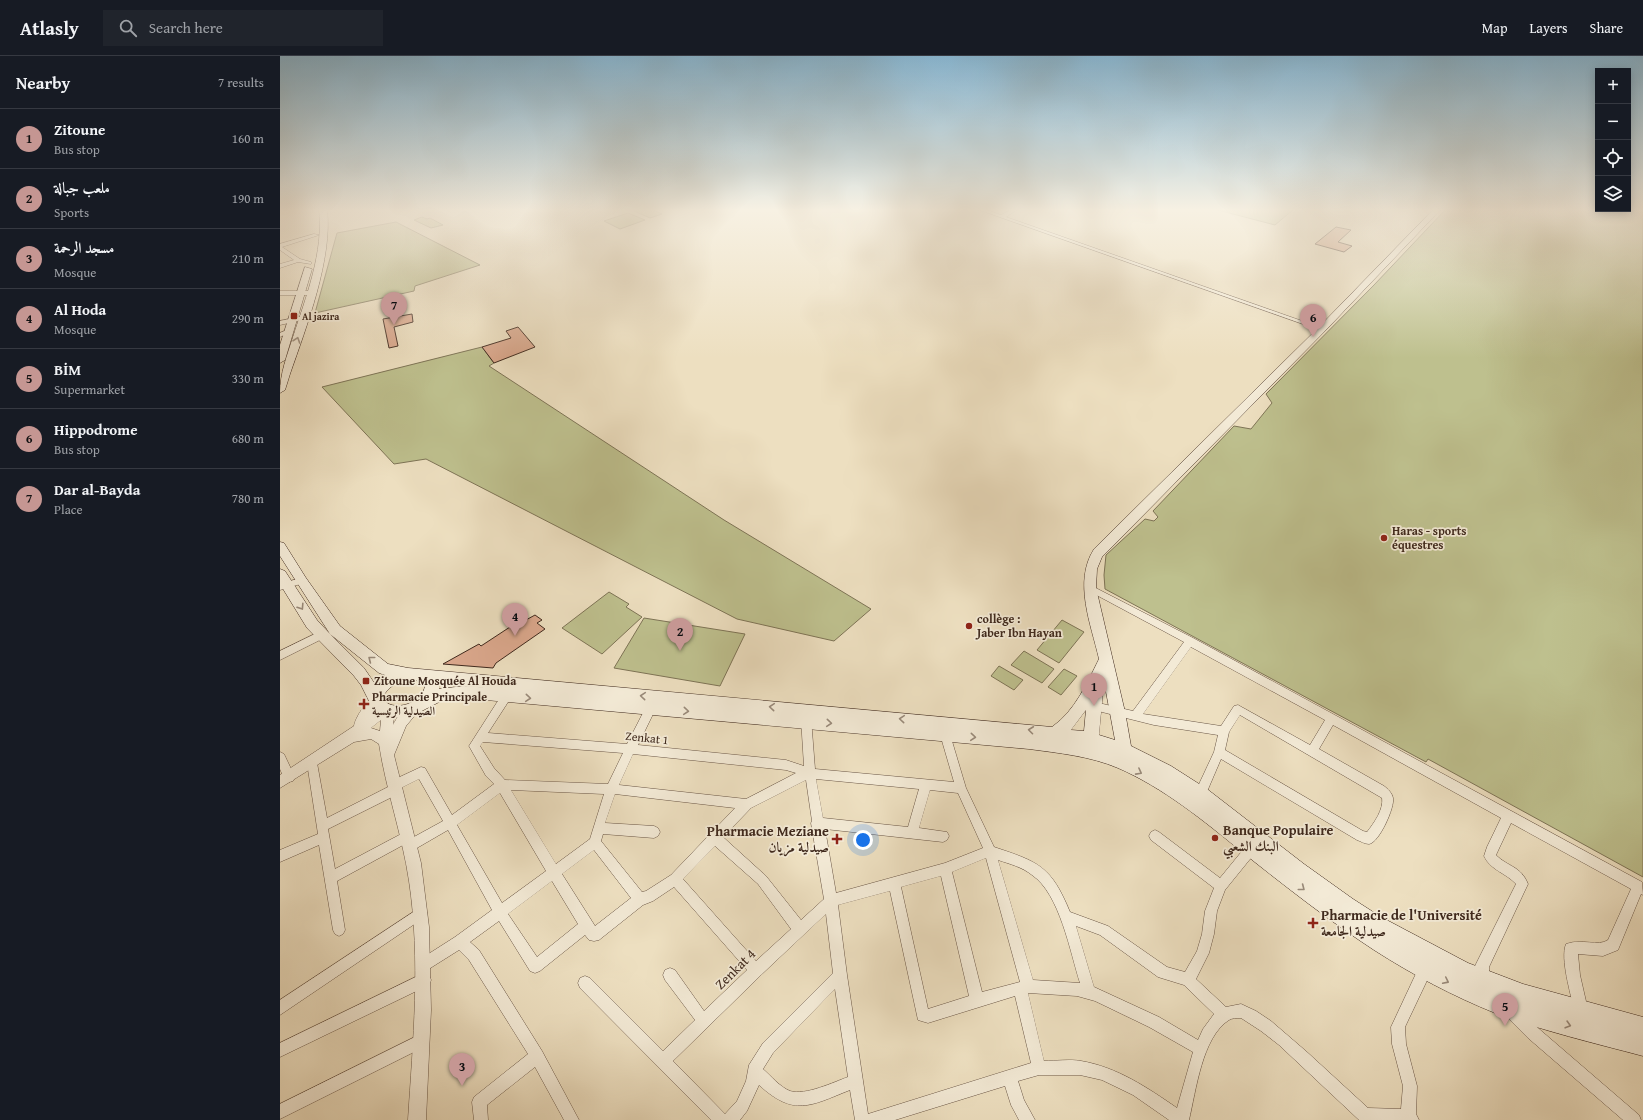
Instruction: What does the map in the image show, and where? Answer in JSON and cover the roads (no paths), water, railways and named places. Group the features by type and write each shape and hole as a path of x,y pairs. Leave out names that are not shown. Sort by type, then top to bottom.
{"main road":[{"path":"280,360 291,330 310,259"},
{"path":"280,390 304,318 318,259"},
{"path":"1123,756 1118,712 1105,662 1090,588 1091,565 1098,552 1322,329 1390,259"},
{"path":"280,546 301,581 335,630 384,668 406,674 806,716 945,734 1090,746"},
{"path":"282,582 321,635 359,672 381,704 401,712 419,706 432,698 451,692 650,708 806,716 1056,733 1090,746 1123,756 1159,782 1198,799 1358,912 1435,957 1488,982 1643,1027"},
{"path":"1090,746 1088,704 1097,677 1105,662"},
{"path":"381,704 377,692 386,681 406,674"},
{"path":"419,706 427,699 432,688 429,680 421,676"},
{"path":"1056,733 1065,727 1088,704"},
{"path":"1198,799 1251,849 1345,920 1425,970 1476,995 1507,1007 1643,1046"}],"street":[{"path":"1121,259 1322,329"},
{"path":"280,266 298,260 309,263"},
{"path":"280,293 310,293"},
{"path":"280,324 304,318"},
{"path":"280,335 291,330"},
{"path":"282,582 301,581"},
{"path":"1090,588 1190,641 1641,888 1613,945 1608,949 1601,950 1580,948 1571,949 1573,975 1581,1010"},
{"path":"280,656 321,635"},
{"path":"1135,717 1190,641"},
{"path":"507,696 474,746 490,772 502,785 586,926 594,935 640,899 649,897 675,879 747,804 792,780 810,773 961,788"},
{"path":"348,739 381,704"},
{"path":"381,704 386,748 394,788 409,841 421,913 424,973 417,1120"},
{"path":"1088,704 1135,717 1224,731"},
{"path":"386,748 399,726 409,713 419,706"},
{"path":"280,1050 424,973 460,942 595,842 598,828 613,789 650,708"},
{"path":"1198,799 1219,752 1224,731 1238,709 1386,794 1388,802 1371,836 1361,836 1219,752"},
{"path":"806,716 810,773 831,901 855,1081 862,1120"},
{"path":"1312,751 1331,719"},
{"path":"280,757 284,779 312,763 348,739 361,734 372,733 381,736 386,748"},
{"path":"945,734 961,788 990,852 1024,988 1039,1068"},
{"name":"Zenkat 1","path":"480,737 632,749 786,765 810,773"},
{"path":"312,763 339,930"},
{"path":"280,856 421,772 500,912 534,966 586,926"},
{"path":"330,878 450,823 502,785 613,789 747,804"},
{"path":"912,832 926,785"},
{"path":"1508,816 1491,850 1490,856 1494,861 1517,877 1522,884 1482,966 1482,972 1507,1007 1533,1033 1634,1120"},
{"path":"817,823 943,836"},
{"path":"598,828 654,832"},
{"path":"1155,836 1221,886"},
{"path":"715,838 762,880 800,930"},
{"path":"595,842 640,899"},
{"path":"1188,980 1203,953 1208,934 1211,911 1221,886 1251,849"},
{"path":"831,901 944,869 990,852 1040,872 1053,888 1065,916 1088,992"},
{"path":"944,869 977,1000"},
{"path":"675,879 756,970"},
{"path":"894,883 923,1015 928,1016 977,1000 1024,988 1077,989 1088,992 1154,1022 1200,1048"},
{"name":"Zenkat 4","path":"663,1061 756,970 831,901"},
{"path":"280,1008 421,913"},
{"path":"1065,916 1104,930 1163,972 1188,980 1224,1014"},
{"path":"460,942 474,955 537,1056 572,1120"},
{"path":"871,1120 1039,1068 1080,1068 1103,1073 1138,1090 1182,1120 1200,1048 1214,1024 1224,1014 1242,1011 1258,1021 1321,1074 1364,1115 1372,1118 1396,1116 1410,1119 1410,1086 1400,1044 1398,1027 1425,970"},
{"path":"670,975 704,1022"},
{"path":"730,1120 742,1106 753,1082 754,1070 768,1048 840,975"},
{"path":"585,983 721,1120"},
{"path":"280,1112 421,1041"},
{"path":"481,1120 479,1102 537,1056"},
{"path":"754,1070 788,1098 795,1099 820,1095 855,1081"},
{"path":"1010,1076 1015,1097 1022,1112 1028,1120"}],"place":[{"name":"Al jazira","path":"294,316"},
{"name":"Dar al-Bayda","path":"394,325"},
{"name":"Hippodrome","path":"1313,337"},
{"name":"Haras - sports équestres","path":"1384,538"},
{"name":"collège : Jaber Ibn Hayan","path":"969,626"},
{"name":"Al Hoda","path":"515,636"},
{"name":"ملعب جبالة","path":"680,651"},
{"name":"Zitoune Mosquée Al Houda","path":"366,681"},
{"name":"Pharmacie Principale الصيدلية الرئيسية","path":"364,704"},
{"name":"Zitoune","path":"1094,706"},
{"name":"Banque Populaire البنك الشعبي","path":"1215,838"},
{"name":"Pharmacie Meziane صيدلية مزيان","path":"837,839"},
{"name":"Pharmacie de l'Université صيدلية الجامعة","path":"1313,923"},
{"name":"BİM","path":"1505,1026"},
{"name":"مسجد الرحمة","path":"462,1086"}]}
